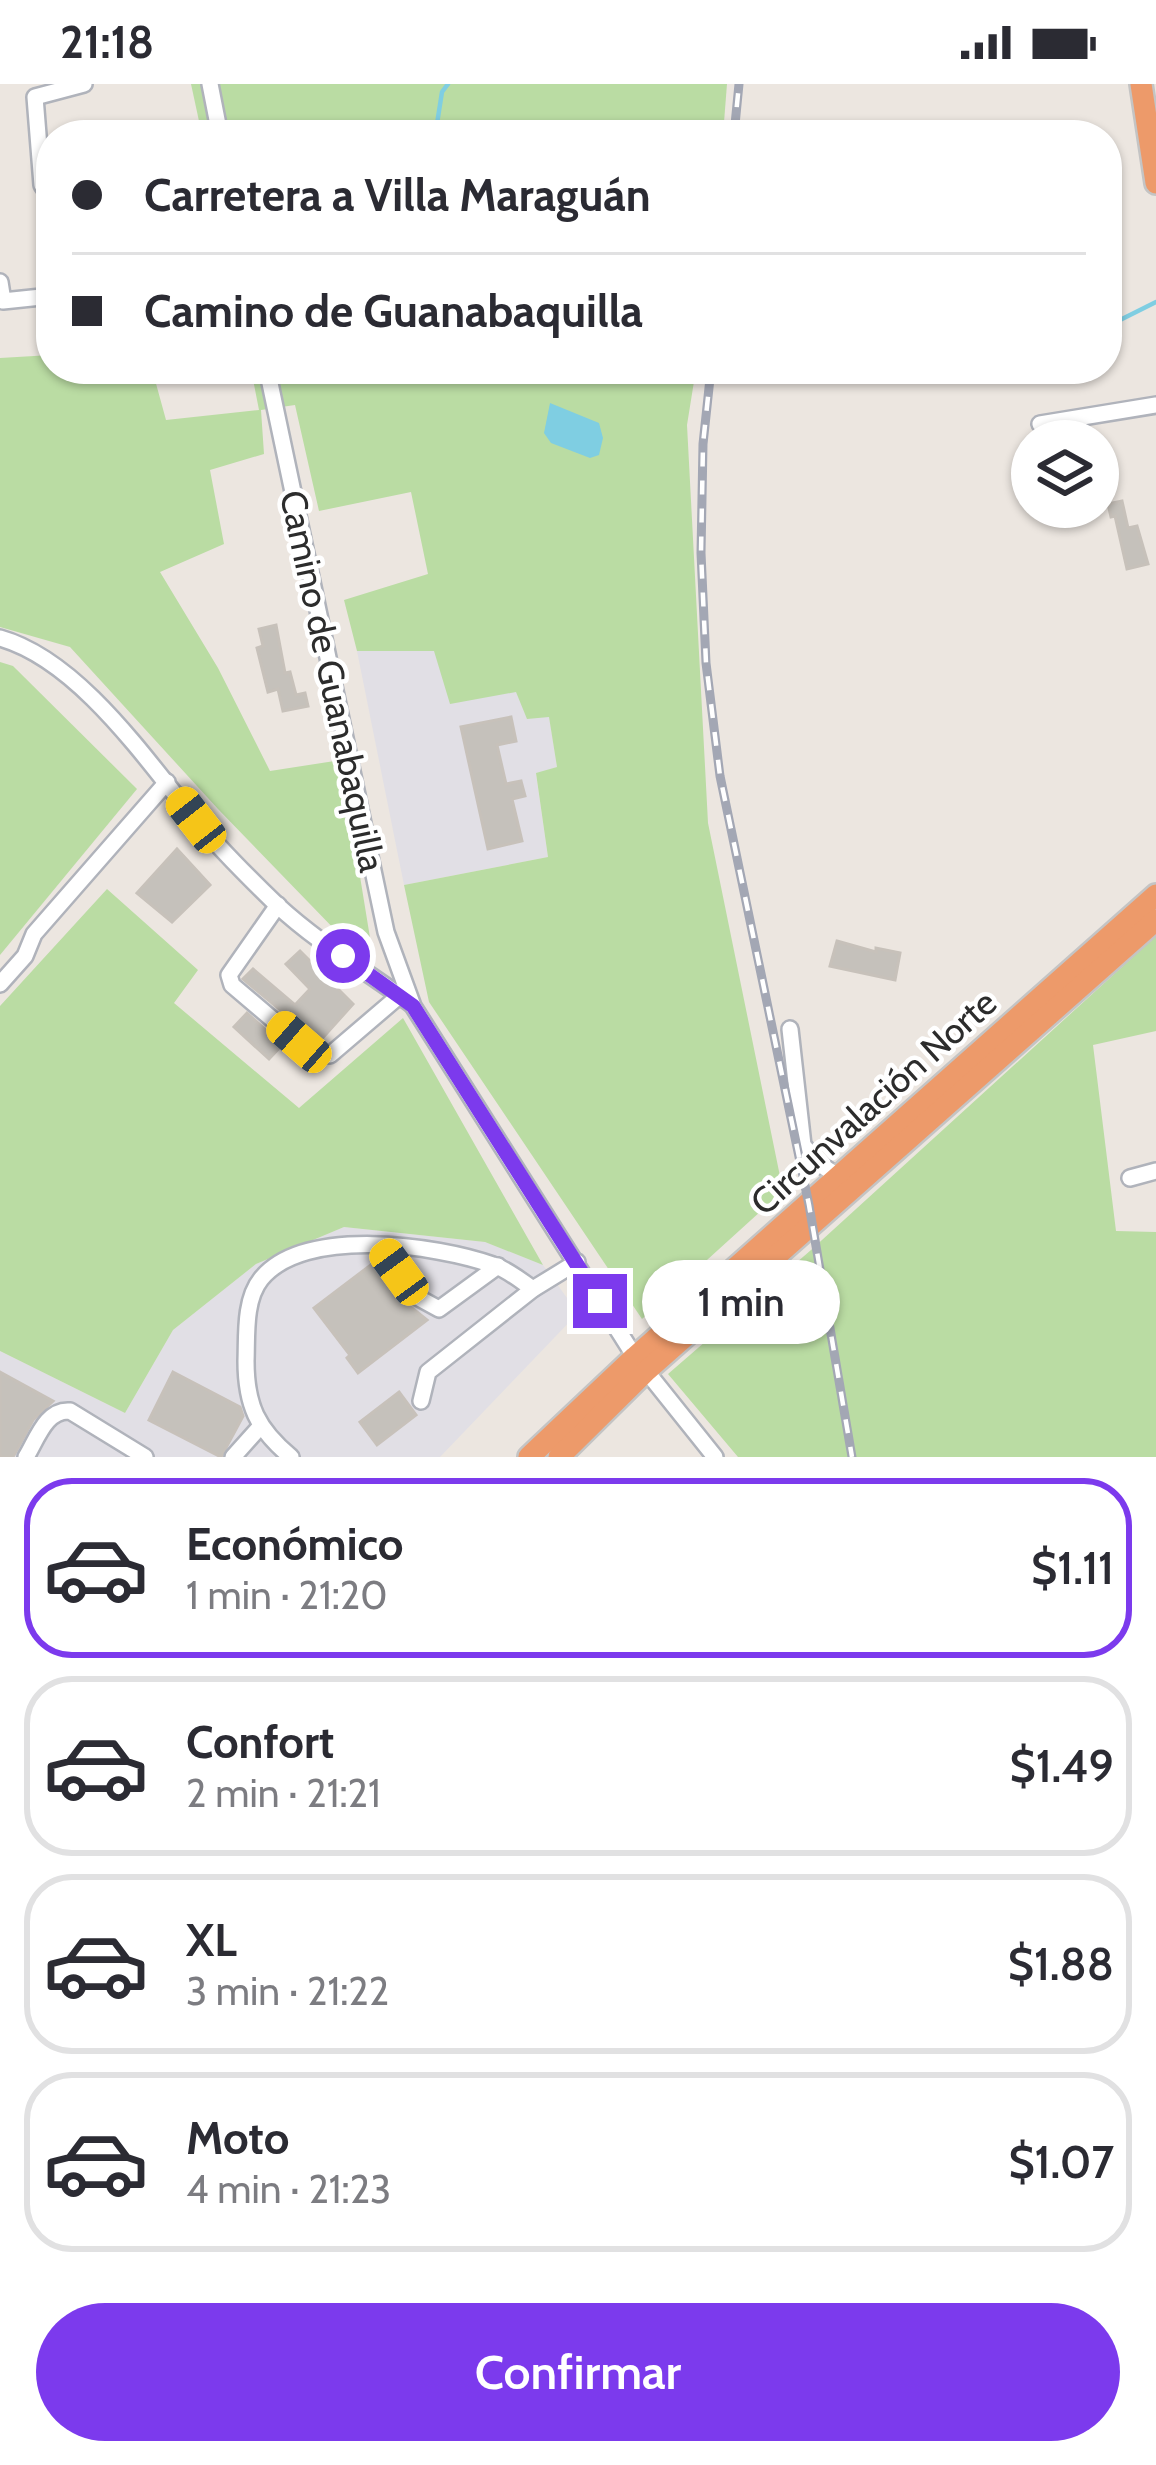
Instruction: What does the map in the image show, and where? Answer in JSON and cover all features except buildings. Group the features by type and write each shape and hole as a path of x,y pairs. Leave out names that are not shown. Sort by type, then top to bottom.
{"highway":[{"path":"1141,84 1156,183"},
{"name":"Circunvalación Norte","path":"559,1457 640,1365 839,1177 1156,895"},
{"name":"Circunvalación Norte","path":"529,1457 1156,920"}],"street":[{"path":"37,120 35,97 84,84"},
{"path":"209,84 217,120"},
{"path":"0,282 3,301 36,298"},
{"name":"Camino de Guanabaquilla","path":"270,384 386,932 406,1001 640,1365 715,1457"},
{"path":"1064,420 1156,405"},
{"path":"0,638 33,650 73,681 278,905 318,940 406,1001 330,1055 312,1053 232,985 229,975 278,905"},
{"path":"0,984 25,956 34,934 167,782"},
{"path":"790,1028 803,1145 839,1177"},
{"path":"1130,1178 1156,1171"},
{"path":"291,1457 259,1428 246,1382 247,1327 253,1294 262,1278 299,1255 348,1244 440,1251 498,1266 533,1289"},
{"path":"381,1247 417,1297 439,1309 498,1266"},
{"path":"421,1401 428,1372 533,1289 577,1262"},
{"path":"26,1457 51,1415 60,1410 70,1411 145,1457"},
{"path":"233,1457 259,1428"}],"shaded area":[{"path":"357,651 434,651 516,692 549,716 557,767 536,774 548,857 404,885"},
{"path":"344,1227 485,1242 543,1265 578,1313 440,1457 0,1457 0,1351 125,1413 173,1330 256,1264"}],"green space":[{"path":"191,84 727,84 724,120 199,120"},
{"path":"36,356 36,384 156,384 166,420 259,410 254,384 694,384 687,425 708,823 783,1191 642,1319 429,1002 404,885 548,857 536,773 557,767 549,717 527,719 516,692 450,704 434,651 357,651 344,600 428,574 411,492 319,511 295,405 261,410 264,454 210,470 224,544 160,572 218,668 270,771 341,760 373,956 340,935 70,647 0,627 0,358"},
{"path":"0,662 13,666 137,789 0,955"},
{"path":"107,889 198,970 174,1003 299,1108 403,1018 543,1265 485,1242 344,1227 256,1264 173,1330 125,1413 0,1351 0,1006"},
{"path":"1156,936 1156,1031 1093,1045 1116,1231 1156,1232 1156,1457 738,1457 668,1374"}],"water":[{"path":"550,403 599,423 603,438 599,455 590,458 551,443 544,433"}],"waterway":[{"path":"438,120 448,84"},
{"path":"1122,319 1156,302"}],"railway":[{"path":"735,120 739,84"},
{"path":"709,384 701,553 706,663 720,776 809,1205 852,1457"}],"route":[{"path":"343,956 413,1006 600,1301"}]}
